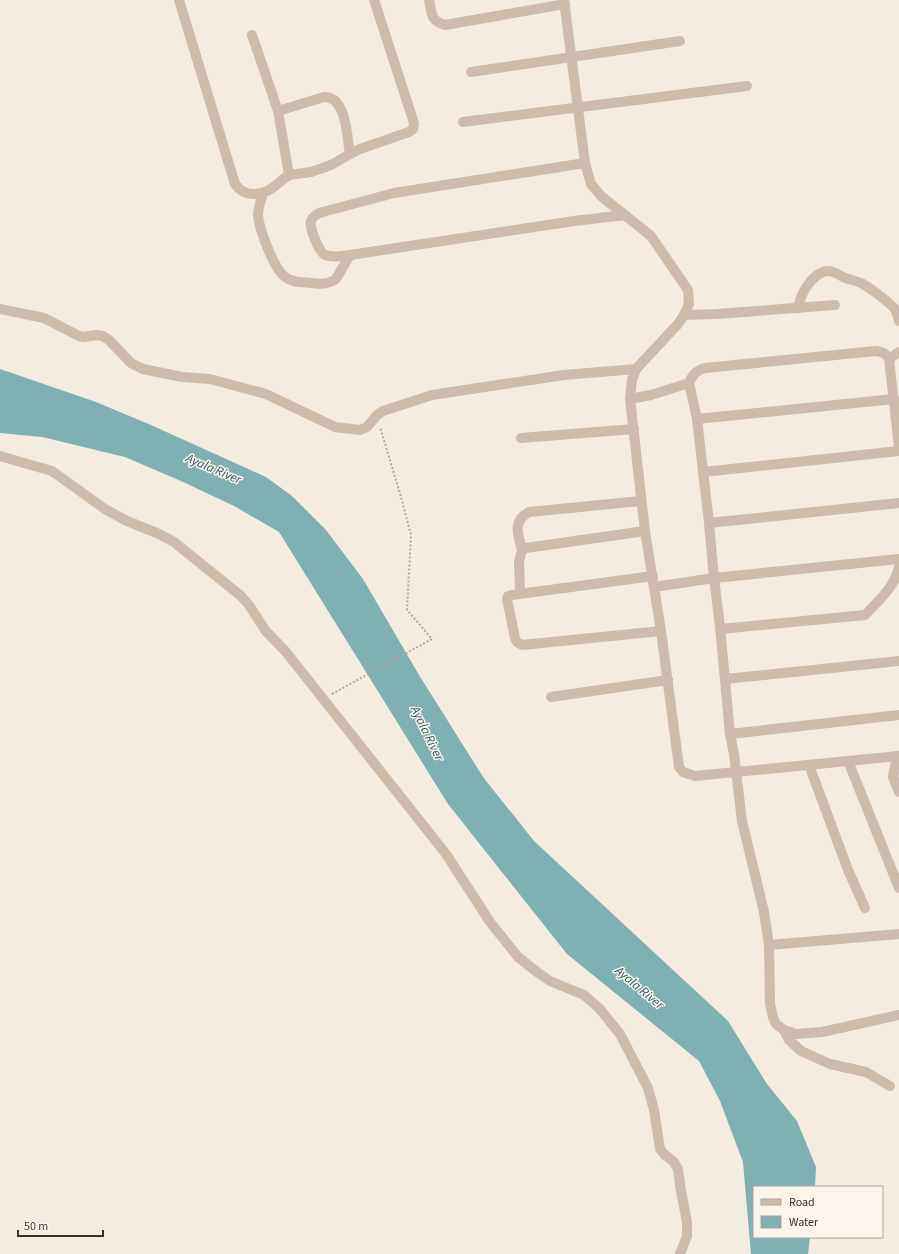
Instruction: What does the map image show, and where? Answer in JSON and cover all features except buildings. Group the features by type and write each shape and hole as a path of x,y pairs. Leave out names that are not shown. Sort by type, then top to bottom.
{"street":[{"path":"179,0 235,184 239,190 246,193 263,194 275,187 288,175 311,172 331,165 360,149 409,132 413,129 414,123 374,0"},
{"path":"429,0 433,18 437,23 445,25 565,2 584,163 592,184 601,196 651,236 688,290 689,304 678,324 636,369 632,380 630,399 644,531 653,576 673,710 678,763 683,772 695,776 898,756 893,777 899,792"},
{"path":"252,35 278,112 288,175"},
{"path":"471,72 680,40"},
{"path":"463,122 747,86"},
{"path":"278,112 324,97 333,99 339,106 346,124 350,154"},
{"path":"584,163 394,193 319,213 314,216 310,226 320,251 325,255 332,257 624,215"},
{"path":"263,194 258,214 259,225 277,268 284,277 291,281 316,284 333,281 336,279 350,255"},
{"path":"798,308 802,293 808,285 823,272 829,271 847,279 862,283 871,289 893,307 899,321"},
{"path":"684,314 717,314 835,305"},
{"path":"0,309 44,318 79,336 84,337 96,334 103,336 109,340 131,363 143,369 182,377 210,379 266,394 335,428 360,430 367,427 377,415 383,411 432,395 564,375 636,369"},
{"path":"899,447 889,359 886,354 882,352 876,351 705,368 698,370 692,375 689,383 696,419 710,523 714,578 730,734 742,821 764,912 769,945 770,1004 773,1017 776,1024 784,1030 796,1034 822,1032 899,1015"},
{"path":"889,359 899,352"},
{"path":"630,399 651,395 689,383"},
{"path":"696,419 894,399"},
{"path":"521,438 634,429"},
{"path":"703,472 899,451"},
{"path":"0,456 52,470 105,509 127,521 160,534 174,542 241,596 249,605 265,630 286,652 446,854 490,922 518,957 550,981 584,995 599,1008 620,1034 648,1088 654,1110 660,1149 674,1162 678,1169 687,1222 687,1236 680,1254"},
{"path":"520,594 519,562 522,550 518,537 518,521 522,516 529,512 641,501"},
{"path":"710,523 899,503"},
{"path":"522,550 526,548 644,531"},
{"path":"654,587 714,578 899,559"},
{"path":"720,629 864,615 888,589 897,576 899,567"},
{"path":"653,576 510,595 507,599 515,638 519,644 530,645 661,631"},
{"path":"725,679 899,661"},
{"path":"551,697 668,680"},
{"path":"730,734 899,715"},
{"path":"848,761 899,888"},
{"path":"809,765 848,870 865,908"},
{"path":"769,945 899,934"},
{"path":"784,1030 789,1040 801,1051 830,1064 866,1072 890,1086"}],"path":[{"path":"322,699 432,639 407,610 411,535 377,415"}],"water":[{"name":"Ayala River","path":"0,369 96,402 266,477 292,496 326,530 363,579 419,675 483,777 534,841 728,1021 767,1084 797,1121 816,1167 815,1186 753,1186 753,1238 810,1238 808,1254 751,1254 743,1162 720,1101 699,1061 567,954 448,804 279,532 234,506 125,457 42,437 0,433"}]}
